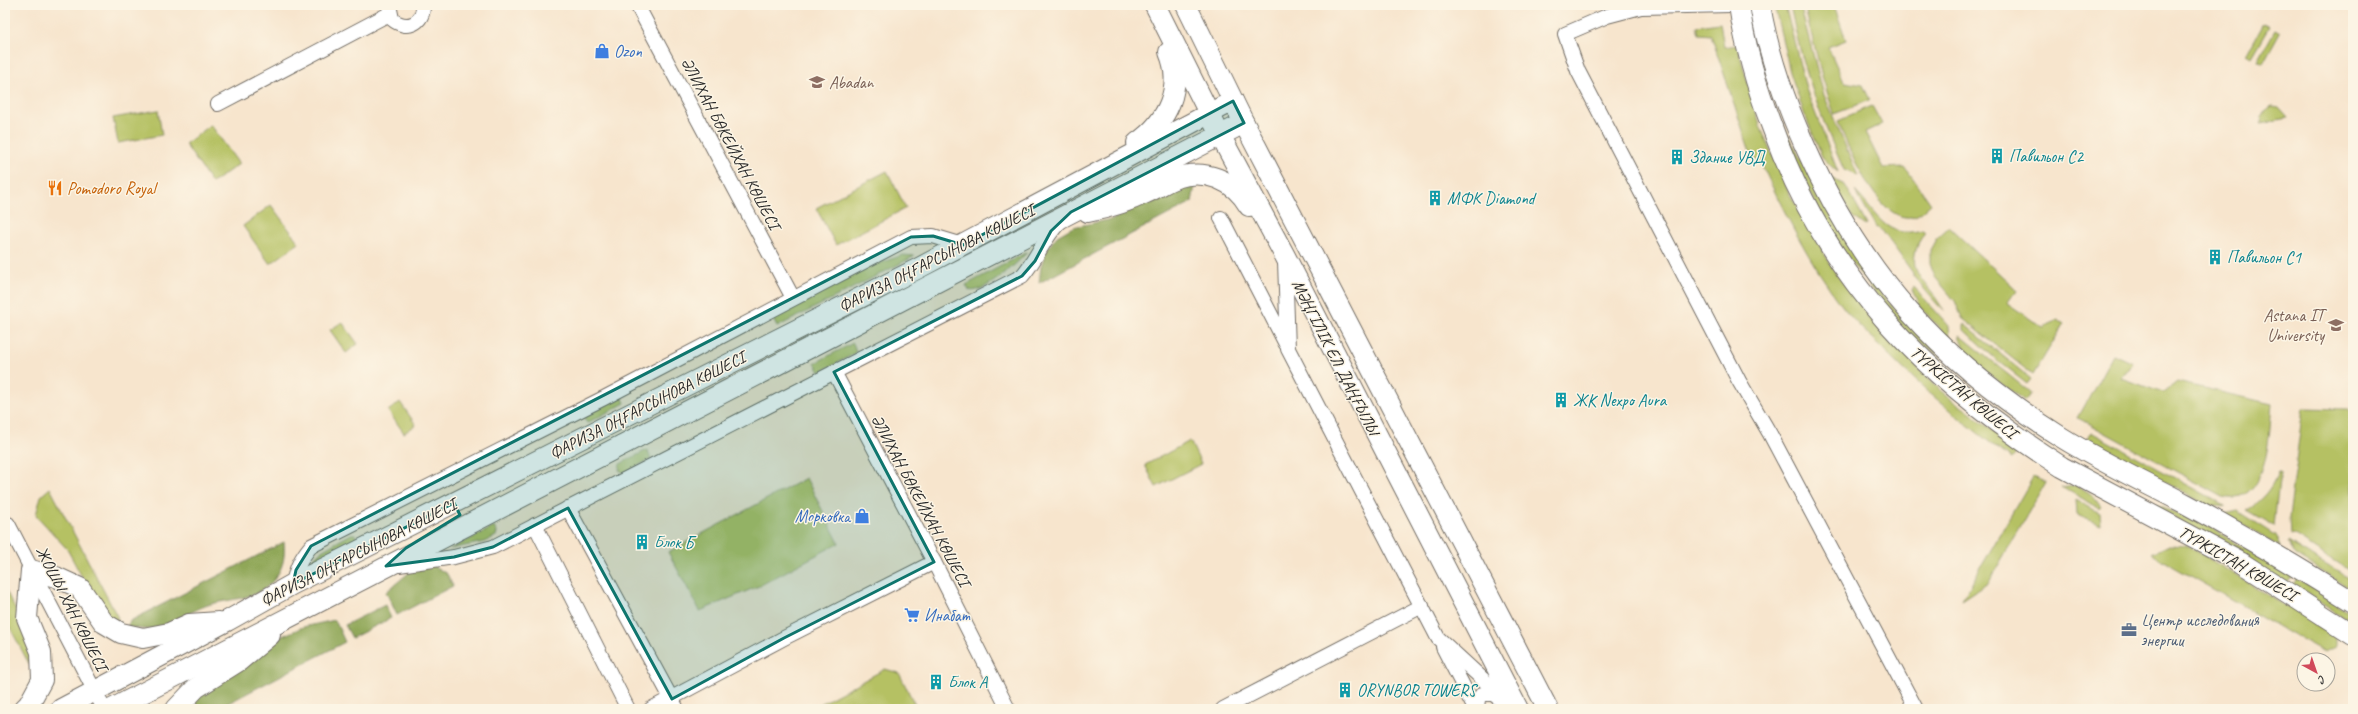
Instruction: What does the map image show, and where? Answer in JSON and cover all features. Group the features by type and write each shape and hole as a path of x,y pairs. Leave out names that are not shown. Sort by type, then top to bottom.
{"street":[{"path":"218,104 389,10 392,19 402,25 413,24 421,16 423,5"},
{"name":"ӘЛИХАН БӨКЕЙХАН КӨШЕСІ","path":"637,5 794,298"},
{"path":"1115,165 1124,152 1151,133 1166,115 1173,97 1176,79 1174,63 1153,5"},
{"name":"МӘҢГІЛІК ЕЛ ДАҢҒЫЛЫ","path":"1153,5 1282,251 1516,709"},
{"name":"МӘҢГІЛІК ЕЛ ДАҢҒЫЛЫ","path":"1186,5 1244,123 1548,709"},
{"path":"1731,5 1641,7 1607,16 1565,34 1578,71 1739,381 1770,434 1916,709"},
{"name":"ТҮРКІСТАН КӨШЕСІ","path":"1739,5 1745,37 1763,104 1801,196 1827,244 1850,278 1900,338 1964,397 2034,449 2062,467 2240,562 2353,635"},
{"name":"ТҮРКІСТАН КӨШЕСІ","path":"1760,5 1776,72 1787,102 1829,197 1874,270 1915,319 1940,344 2004,398 2064,439 2202,513 2353,602"},
{"name":"ФАРИЗА ОҢҒАРСЫНОВА КӨШЕСІ","path":"61,709 227,621 293,584 862,297 1115,165 1233,101"},
{"name":"ФАРИЗА ОҢҒАРСЫНОВА КӨШЕСІ","path":"112,709 1244,123"},
{"path":"386,566 454,557 493,547 1022,276 1034,261 1051,231 1070,212 1087,213 1102,209 1147,193 1176,178 1196,174 1224,180 1238,191 1262,227 1282,251 1288,348"},
{"path":"1221,218 1476,709"},
{"path":"293,584 296,570 302,558 311,546 604,398 911,237 933,236 963,245"},
{"path":"678,415 670,416 668,412 820,332 862,297"},
{"name":"ӘЛИХАН БӨКЕЙХАН КӨШЕСІ","path":"834,372 934,562 1008,709"},
{"path":"386,566 406,548 429,533 609,441 618,434 616,428 612,427 591,434"},
{"path":"568,508 675,704"},
{"name":"ЖОШЫ ХАН КӨШЕСІ","path":"8,524 104,709"},
{"path":"535,525 628,709"},
{"path":"652,709 675,704 784,638 934,562"},
{"path":"24,709 29,704 42,680 42,652 27,618 31,570 56,577 80,588 104,622 121,633 143,638 169,633 189,624 227,621"},
{"path":"1223,709 1422,606"},
{"path":"176,709 196,688 239,661 292,615"},
{"path":"1438,638 1516,709"},
{"path":"1476,709 1478,699 1482,694 1487,693 1516,709"}],"highlighted area":[{"path":"1233,101 1244,123 1071,212 1051,231 1035,261 1022,276 834,372 934,562 784,638 672,699 568,508 493,547 454,557 386,566 406,548 460,515 454,503 293,584 296,570 311,546 911,237 933,236 963,245"}],"green space":[{"path":"1774,5 1785,5 1806,89 1838,172 1823,159 1804,113 1790,72"},
{"path":"1790,5 1800,5 1824,95 1858,176 1844,170 1819,110 1794,27"},
{"path":"1804,5 1834,5 1846,40 1828,47 1844,82 1863,85 1870,100 1834,114 1822,76"},
{"path":"1720,23 1724,47 1737,45 1760,126 1789,193 1837,275 1874,323 1942,392 2019,449 2012,459 1963,421 1900,366 1858,325 1843,307 1819,273 1779,201 1761,163 1752,158 1711,35 1699,34 1697,26"},
{"path":"2264,23 2270,26 2252,57 2247,54"},
{"path":"2275,30 2280,33 2263,64 2258,61"},
{"path":"1872,106 1882,124 1865,132 1883,168 1905,167 1931,204 1917,215 1911,217 1899,215 1887,208 1876,195 1856,164 1842,133 1838,121"},
{"path":"2272,107 2279,108 2288,118 2260,123 2261,115"},
{"path":"158,110 162,135 118,143 113,118"},
{"path":"1781,124 1862,267 1884,297 1942,358 1906,332 1844,253 1806,187"},
{"path":"211,125 239,164 212,183 185,144"},
{"path":"887,171 906,208 836,245 816,208"},
{"path":"1832,179 1845,185 1867,225 1866,226 1851,215"},
{"path":"1196,180 1192,202 1039,283 1041,266 1047,249 1057,236 1073,227 1113,219 1169,189"},
{"path":"1855,191 1883,223 1891,228 1900,231 1910,232 1923,230 1925,232 1917,246 1915,267 1919,276 1938,301 1944,312 1913,276 1913,273 1881,229 1876,227"},
{"path":"271,205 299,243 270,264 243,226"},
{"path":"1949,227 2017,290 2007,303 2042,327 2058,320 2064,324 2033,375 1962,318 1955,301 1935,277 1930,264 1930,250 1936,239"},
{"path":"1027,252 1009,270 982,288 969,290 966,285"},
{"path":"903,255 915,256 777,327 772,317 868,267"},
{"path":"1914,287 1949,326 1950,340 1920,307 1912,290"},
{"path":"342,322 358,344 346,353 330,330"},
{"path":"1964,324 2031,379 2027,384 2000,363 1964,330"},
{"path":"1959,335 2031,393 2025,401 1976,363 1968,354"},
{"path":"853,343 856,351 854,354 820,372 815,363"},
{"path":"2113,354 2132,363 2122,378 2163,393 2177,382 2272,404 2270,432 2264,466 2258,480 2250,491 2238,498 2223,497 2078,418"},
{"path":"621,394 625,403 587,423 582,414"},
{"path":"400,402 416,425 404,433 388,411"},
{"path":"2303,408 2349,409 2349,412 2353,412 2353,573 2293,535 2290,536 2289,517 2297,466 2296,461"},
{"path":"2091,432 2226,506 2205,504 2086,441"},
{"path":"1190,441 1201,464 1156,487 1145,465"},
{"path":"647,450 651,459 624,473 619,470 620,464"},
{"path":"2278,472 2280,472 2274,526 2246,510 2265,494"},
{"path":"2033,477 2046,482 1988,583 1962,600"},
{"path":"806,478 839,543 759,586 700,611 668,552"},
{"path":"2075,485 2092,494 2101,506 2099,508 2062,487"},
{"path":"50,488 118,618 116,622 97,605 67,549 36,515 41,496"},
{"path":"2076,500 2100,513 2101,525 2077,515"},
{"path":"2145,501 2200,522 2292,575 2288,583"},
{"path":"2237,511 2276,536 2280,547 2224,514"},
{"path":"494,527 497,532 496,536 484,542 450,549"},
{"path":"351,534 355,534 358,541 302,571 320,552"},
{"path":"284,542 284,556 281,568 276,577 261,591 244,598 205,606 168,625 154,629 127,627 130,621"},
{"path":"2288,542 2353,581 2353,591 2296,555"},
{"path":"2169,545 2188,546 2336,636 2336,647 2324,652 2151,554"},
{"path":"434,566 447,574 453,586 397,615 386,592 412,570"},
{"path":"2297,578 2353,615 2353,623 2293,585"},
{"path":"5,589 31,640 34,665 29,664 5,618"},
{"path":"385,605 391,618 352,638 345,625"},
{"path":"335,620 345,642 217,709 183,709 282,636 303,627"},
{"path":"885,669 899,673 917,709 811,709"}],"place":[{"name":"Ozon","path":"602,51"},
{"name":"Abadan","path":"817,82"},
{"name":"Павильон С2","path":"1997,156"},
{"name":"Здание УВД","path":"1677,157"},
{"name":"Pomodoro Royal","path":"55,188"},
{"name":"МФК Diamond","path":"1435,198"},
{"name":"Павильон С1","path":"2215,257"},
{"name":"Astana IT University","path":"2336,325"},
{"name":"ЖК Nexpo Aura","path":"1561,400"},
{"name":"Морковка","path":"862,516"},
{"name":"Блок Б","path":"642,542"},
{"name":"Инабат","path":"912,615"},
{"name":"Центр исследования энергии","path":"2129,630"},
{"name":"Блок А","path":"936,682"},
{"name":"ORYNBOR TOWERS","path":"1345,690"}]}
